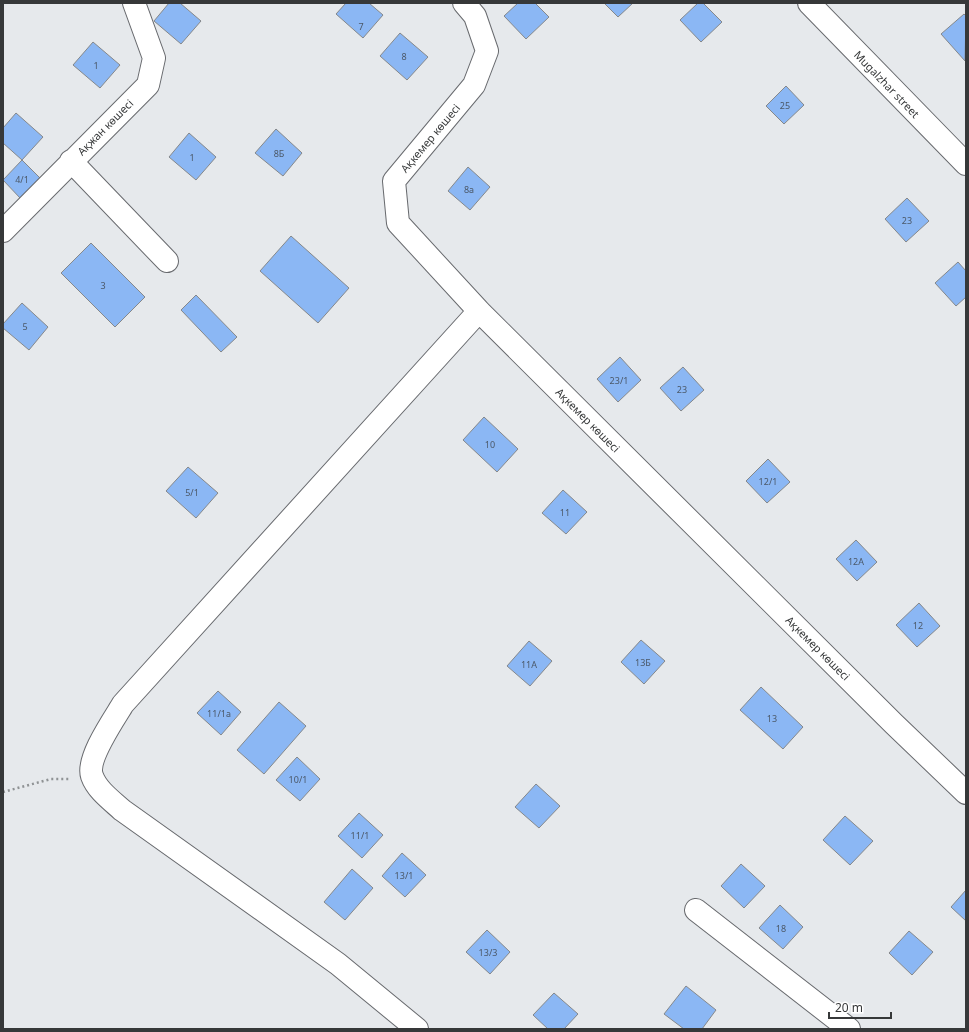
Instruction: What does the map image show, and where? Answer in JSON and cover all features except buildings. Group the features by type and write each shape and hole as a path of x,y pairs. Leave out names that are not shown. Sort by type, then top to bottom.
{"street":[{"name":"Ақжан көшесі","path":"3,231 70,161 148,85 154,58 134,3"},
{"name":"Ақкемер көшесі","path":"464,3 475,16 487,50 474,85 394,181 398,223 479,311 877,708 966,793"},
{"name":"Mugalzhar street","path":"809,3 966,164"},
{"path":"70,161 167,261"},
{"path":"417,1029 338,964 122,810 103,794 91,775 94,752 123,704 479,311"},
{"path":"696,910 850,1029"}],"path":[{"path":"3,792 51,779 72,779 91,775"}]}
